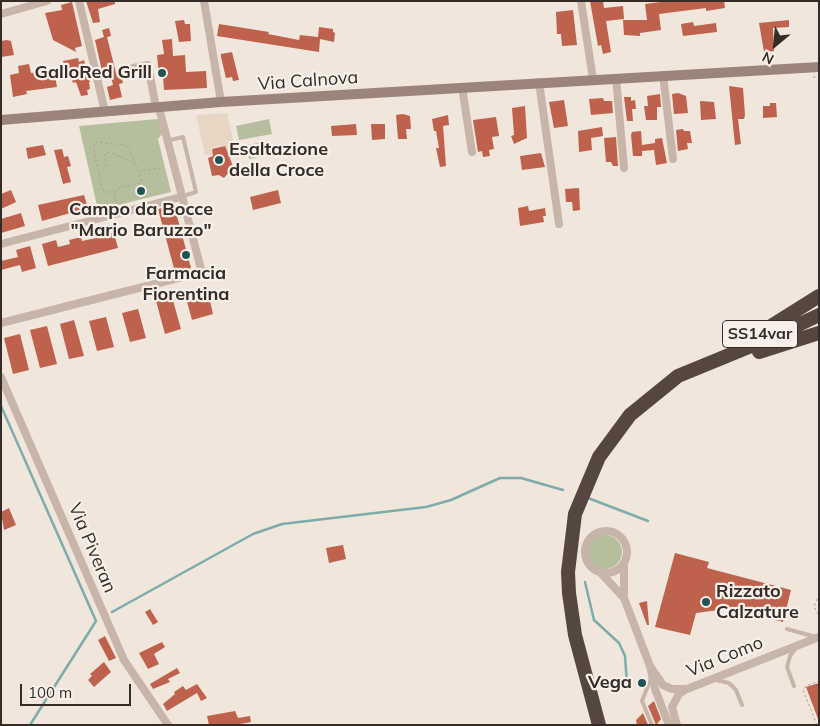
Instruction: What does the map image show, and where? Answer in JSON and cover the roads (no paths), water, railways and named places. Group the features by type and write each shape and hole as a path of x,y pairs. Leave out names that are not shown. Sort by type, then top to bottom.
{"highway":[{"name":"SS14var","path":"698,367 718,353 759,335 819,296"},
{"path":"599,725 575,635 569,594 570,540 577,505 598,457 621,425 638,407 663,387 698,367 773,338 819,315"},
{"name":"SS14var","path":"698,367 724,362 819,333"},
{"path":"593,699 602,725"},
{"path":"593,699 607,725"}],"main road":[{"name":"Via Calnova","path":"1,120 221,102 819,67"}],"street":[{"path":"1,14 48,1"},
{"path":"79,1 105,112"},
{"path":"204,1 221,102"},
{"path":"581,1 593,79"},
{"path":"1,323 198,273 201,269 166,142 148,65 133,68"},
{"path":"663,75 673,159"},
{"path":"616,78 624,168"},
{"path":"539,82 559,224"},
{"path":"462,87 472,152"},
{"path":"1,244 181,197"},
{"name":"Via Piveran","path":"1,377 124,660 168,725"},
{"path":"624,598 600,572 589,564 585,552 589,540 598,532 610,531 622,539 627,552 624,563 624,598 650,666 651,678 669,725"},
{"path":"600,572 613,571 624,563"},
{"name":"Via Como","path":"650,666 663,685 672,690 687,689 818,637"},
{"path":"677,725 672,707 679,694 687,689"}],"lane":[{"path":"166,142 183,137 196,192 181,197"},
{"path":"787,629 818,637"},
{"path":"794,686 787,667 790,656 798,645"},
{"path":"651,678 642,701 652,725"},
{"path":"706,680 729,683 736,690 742,705"}],"waterway":[{"path":"1,406 96,621 30,725"},
{"path":"112,612 253,534 282,524 426,507 451,500 500,478 521,478 563,490"},
{"path":"588,498 648,521"},
{"path":"585,582 594,620 619,643 625,656 627,684"}],"place":[{"name":"GalloRed Grill","path":"162,73"},
{"name":"Esaltazione della Croce","path":"219,160"},
{"name":"Campo da Bocce \"Mario Baruzzo\"","path":"141,191"},
{"name":"Farmacia Fiorentina","path":"186,255"},
{"name":"Rizzato Calzature","path":"706,602"},
{"name":"Vega","path":"642,683"}]}
